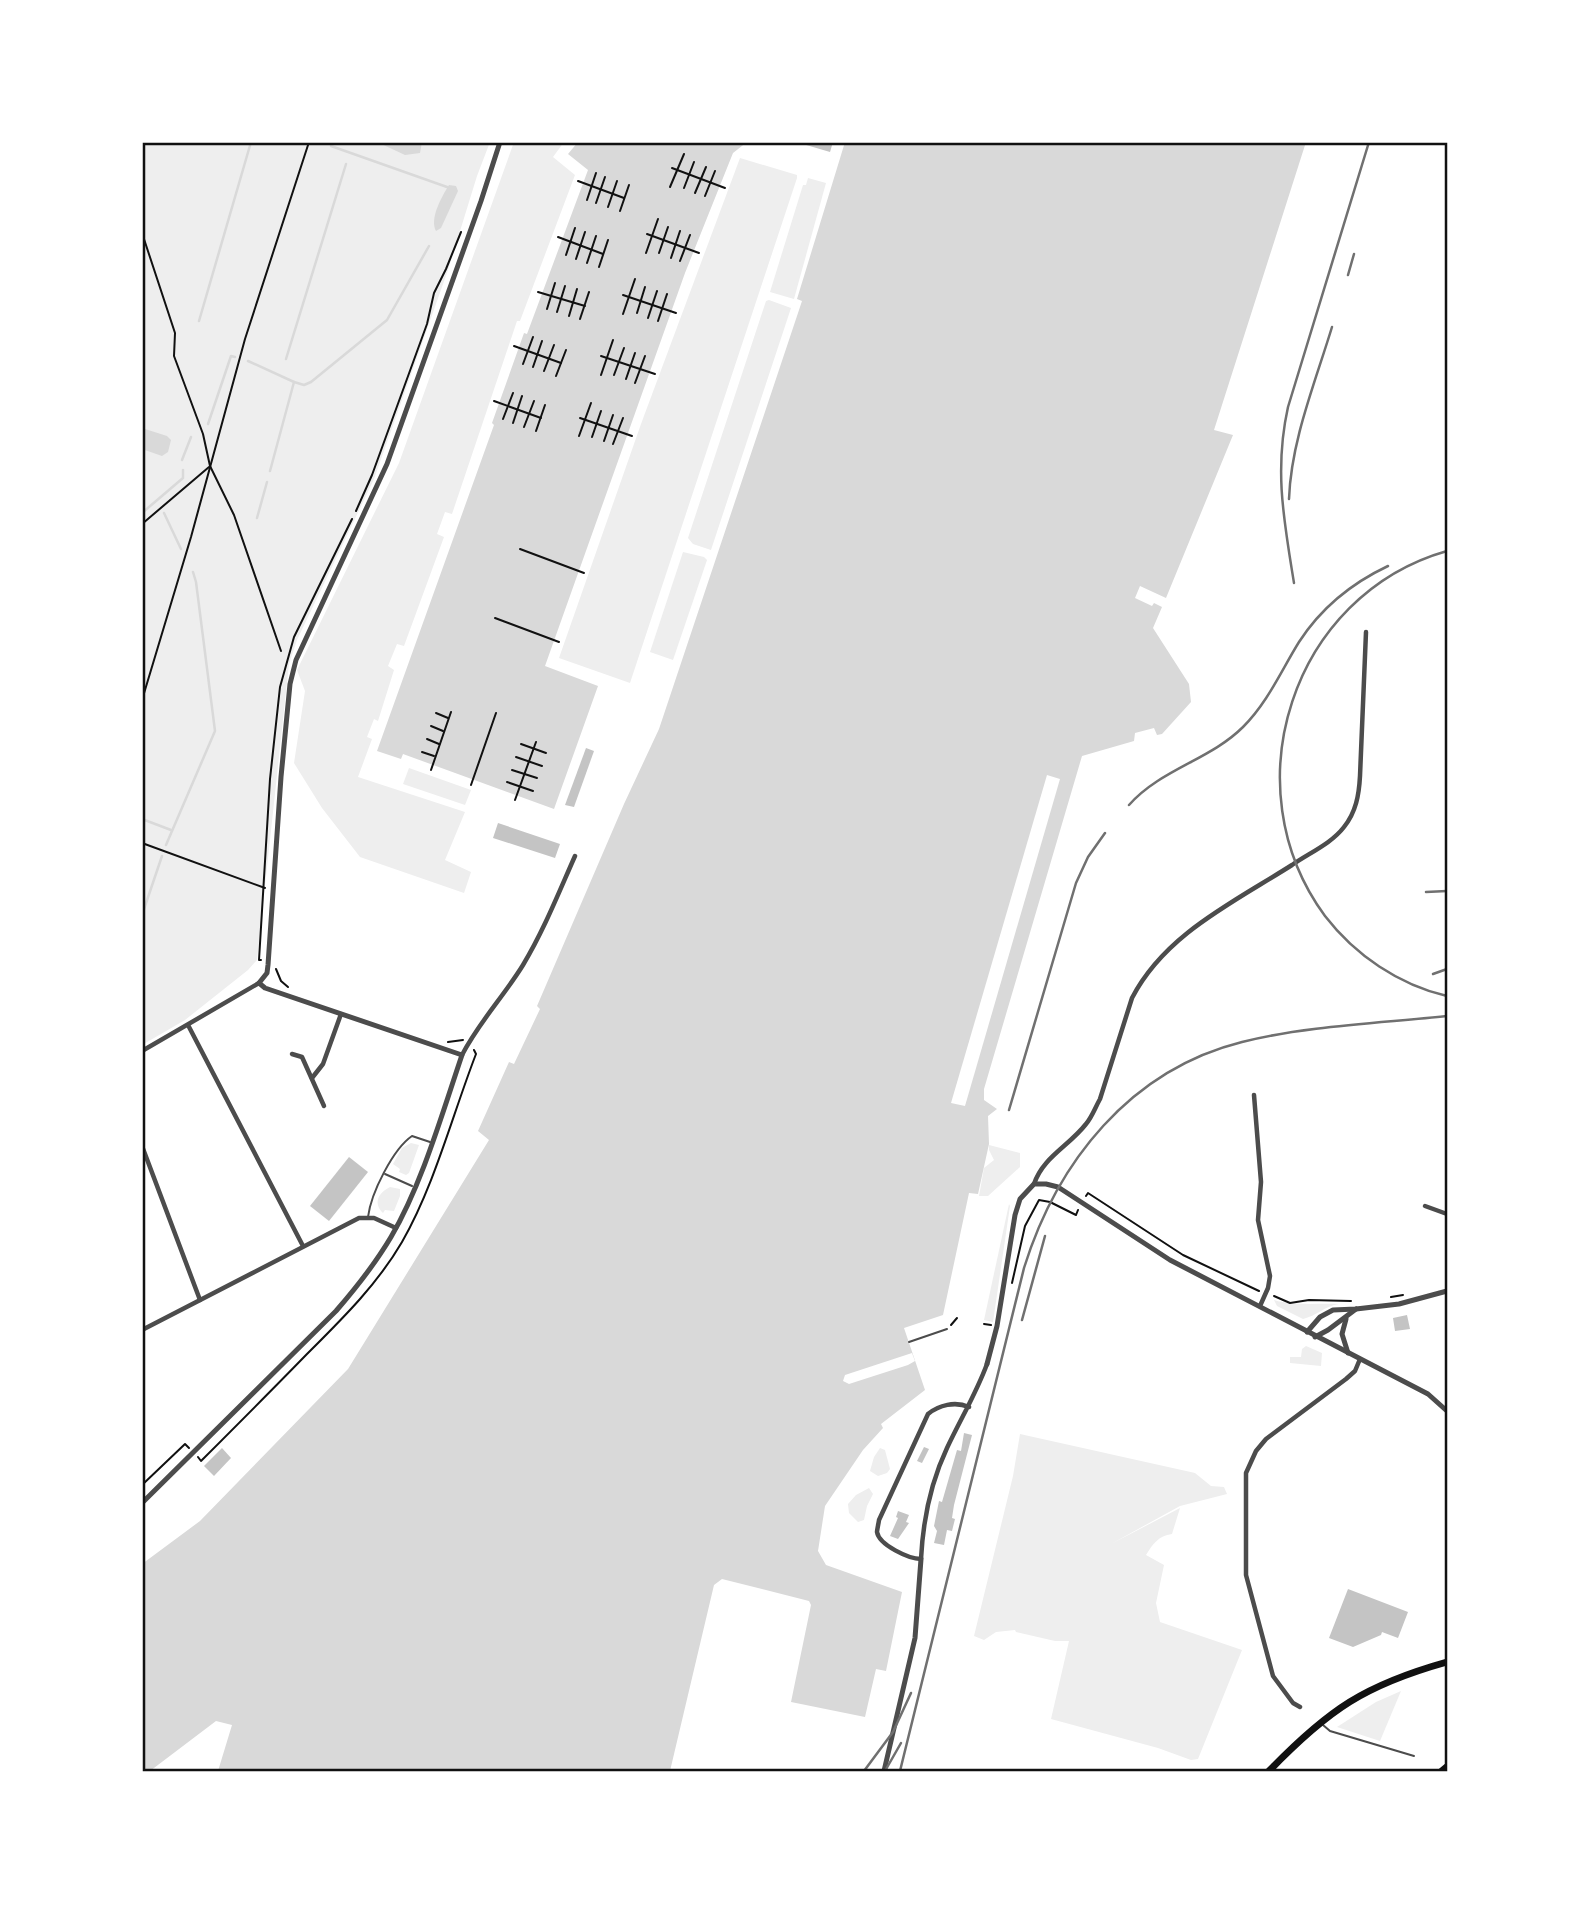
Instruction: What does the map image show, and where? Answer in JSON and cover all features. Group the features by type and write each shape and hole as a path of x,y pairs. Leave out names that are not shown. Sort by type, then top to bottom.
{"highway":[{"path":"1269,1771 1320,1722 1357,1697 1386,1682 1447,1662"}],"main road":[{"path":"1441,1771 1447,1766"}],"street":[{"path":"142,1051 259,984 267,973 290,684 296,660 387,464 500,142"},
{"path":"884,1771 915,1638 920,1601 923,1527 929,1496 946,1450 969,1407 987,1364 997,1326 1014,1215 1024,1193 1034,1184 1047,1161 1076,1134 1092,1114 1100,1099 1132,998 1164,952 1187,932 1332,839 1351,817 1359,789 1366,632"},
{"path":"142,1503 336,1311 360,1283 396,1228 414,1187 462,1055 522,966 554,905 575,856"},
{"path":"259,984 462,1055"},
{"path":"312,1079 323,1064 341,1014"},
{"path":"188,1025 303,1246"},
{"path":"292,1054 302,1057 324,1106"},
{"path":"1254,1095 1261,1182 1258,1220 1270,1276 1259,1306"},
{"path":"142,1146 200,1300"},
{"path":"1034,1184 1046,1184 1065,1191 1170,1260 1428,1394 1447,1411"},
{"path":"1425,1206 1447,1214"},
{"path":"142,1330 359,1218 368,1217 396,1228"},
{"path":"1307,1332 1320,1317 1333,1310 1399,1304 1447,1291"},
{"path":"1315,1337 1356,1310"},
{"path":"1347,1316 1342,1334 1348,1353"},
{"path":"1300,1707 1293,1703 1273,1676 1246,1576 1246,1473 1256,1451 1266,1439 1346,1379 1355,1371 1360,1359"},
{"path":"921,1559 905,1556 881,1540 877,1531 879,1520 928,1414 941,1406 962,1404 969,1407"}],"lane":[{"path":"368,1217 370,1203 401,1144 412,1136 431,1142"},
{"path":"384,1174 414,1187"},
{"path":"909,1342 947,1329"},
{"path":"1320,1722 1330,1731 1414,1756"}],"path":[{"path":"142,700 245,339 309,142"},
{"path":"670,187 684,153"},
{"path":"684,188 694,162"},
{"path":"695,193 706,167"},
{"path":"672,169 724,188"},
{"path":"705,196 715,170"},
{"path":"587,200 596,173"},
{"path":"596,203 606,177"},
{"path":"578,181 624,198"},
{"path":"608,207 617,181"},
{"path":"620,211 629,185"},
{"path":"646,253 658,219"},
{"path":"659,253 668,227"},
{"path":"566,255 575,228"},
{"path":"671,258 680,231"},
{"path":"576,259 585,232"},
{"path":"142,233 176,332 174,356 203,434 210,466 234,515 281,652"},
{"path":"647,234 699,253"},
{"path":"680,261 690,235"},
{"path":"587,263 596,236"},
{"path":"558,237 603,254"},
{"path":"599,267 608,240"},
{"path":"623,314 635,279"},
{"path":"547,309 555,283"},
{"path":"557,312 565,285"},
{"path":"637,313 646,287"},
{"path":"569,316 577,289"},
{"path":"648,318 657,291"},
{"path":"538,292 584,306"},
{"path":"580,319 589,292"},
{"path":"658,321 667,294"},
{"path":"623,295 677,313"},
{"path":"523,364 533,337"},
{"path":"601,375 613,340"},
{"path":"533,367 542,341"},
{"path":"544,371 554,345"},
{"path":"514,346 561,363"},
{"path":"614,375 624,348"},
{"path":"556,376 566,350"},
{"path":"626,379 635,353"},
{"path":"601,356 654,374"},
{"path":"635,383 645,356"},
{"path":"503,419 513,393"},
{"path":"513,423 522,396"},
{"path":"494,401 541,418"},
{"path":"524,427 534,401"},
{"path":"579,436 591,403"},
{"path":"536,431 545,405"},
{"path":"592,437 601,411"},
{"path":"604,441 613,415"},
{"path":"580,418 632,436"},
{"path":"614,444 623,418"},
{"path":"142,524 210,466"},
{"path":"520,549 584,573"},
{"path":"495,618 559,642"},
{"path":"431,770 451,712"},
{"path":"436,713 449,718"},
{"path":"471,785 496,713"},
{"path":"431,726 444,731"},
{"path":"426,739 440,744"},
{"path":"515,800 536,742"},
{"path":"521,744 547,753"},
{"path":"422,752 435,757"},
{"path":"516,757 542,766"},
{"path":"512,770 537,779"},
{"path":"507,782 533,791"},
{"path":"142,843 273,889"},
{"path":"259,960 273,961 281,981 289,988"},
{"path":"442,1040 463,1040"},
{"path":"446,1136 476,1054"},
{"path":"1088,1193 1183,1255 1237,1282 1290,1303 1309,1300 1356,1301"},
{"path":"1011,1289 1025,1226 1039,1200 1050,1202 1076,1216"},
{"path":"1385,1298 1404,1294"},
{"path":"947,1329 957,1318"},
{"path":"142,1485 185,1444"}],"shaded area":[{"path":"142,142 490,142 374,479 297,640 289,664 257,960 185,1020 142,1045"},
{"path":"377,142 422,142 420,153 405,155"},
{"path":"514,142 564,142 553,157 575,175 520,321 517,321 452,514 445,512 437,534 444,537 404,646 397,644 388,666 394,670 378,721 374,719 367,737 372,739 358,777 465,812 445,860 471,872 464,893 360,857 322,808 294,763 305,691 297,670 399,463"},
{"path":"578,142 747,142 733,153 685,273 545,666 598,686 554,809 403,754 401,759 377,751 494,425 492,423 524,333 527,334 588,170 568,154"},
{"path":"845,142 1306,142 1214,430 1233,435 1166,598 1140,586 1135,598 1152,606 1154,603 1162,607 1153,628 1189,684 1191,702 1162,734 1157,735 1154,728 1135,733 1134,741 1082,756 984,1089 984,1100 997,1109 988,1116 989,1144 978,1194 969,1193 943,1315 904,1328 925,1390 881,1424 883,1428 863,1450 825,1506 818,1551 826,1565 902,1592 886,1671 876,1669 865,1717 791,1702 811,1605 809,1601 722,1579 714,1585 670,1771 218,1771 232,1725 216,1721 150,1771 142,1771 142,1564 200,1521 348,1369 489,1140 478,1131 509,1062 514,1064 540,1009 537,1006 659,729 802,301 797,299"},
{"path":"740,158 797,175 797,178 630,683 559,658 641,424"},
{"path":"808,178 826,183 794,299 770,292 803,185 806,185"},
{"path":"449,185 456,186 458,191 441,228 436,231 435,214"},
{"path":"766,301 791,308 711,550 693,544 688,538"},
{"path":"142,428 167,436 171,440 168,452 162,456 142,449"},
{"path":"683,552 707,560 673,660 650,652"},
{"path":"409,768 471,790 465,805 403,784"},
{"path":"411,1143 419,1145 406,1175 399,1172 400,1169 393,1164 402,1148"},
{"path":"989,1145 1020,1153 1020,1167 988,1196 979,1196 984,1168 994,1160"},
{"path":"390,1187 400,1189 400,1196 394,1211 385,1210 383,1213 378,1206 378,1198"},
{"path":"1009,1204 1010,1206 993,1322 984,1320"},
{"path":"1274,1300 1298,1304 1339,1304 1303,1319 1277,1306"},
{"path":"1306,1346 1322,1353 1321,1366 1290,1363 1290,1357 1301,1357 1302,1349"},
{"path":"1020,1434 1195,1473 1211,1486 1224,1487 1227,1494 1180,1506 1111,1544 1180,1508 1172,1534 1159,1539 1146,1555 1164,1565 1156,1603 1160,1622 1242,1650 1198,1759 1191,1760 1158,1748 1051,1719 1069,1641 1055,1641 1015,1630 996,1632 984,1640 974,1636 1013,1476"},
{"path":"880,1448 885,1450 890,1469 878,1476 870,1471"},
{"path":"869,1488 873,1494 864,1520 858,1522 849,1513 848,1504 856,1495"},
{"path":"1401,1691 1380,1741 1337,1727 1376,1702"}],"pier":[{"path":"1047,775 1060,779 965,1106 951,1103"},
{"path":"912,1353 915,1361 908,1365 849,1384 843,1381 845,1375"}],"building":[{"path":"796,142 833,142 830,152"},
{"path":"586,748 594,751 574,807 565,805"},
{"path":"498,823 560,844 555,858 493,838"},
{"path":"349,1157 368,1172 329,1221 310,1206"},
{"path":"1407,1315 1410,1329 1395,1331 1393,1318"},
{"path":"964,1433 972,1435 954,1505 952,1531 947,1530 944,1545 934,1543 939,1501 942,1502 957,1450 961,1451"},
{"path":"924,1447 929,1449 922,1463 917,1461"},
{"path":"222,1448 231,1458 214,1476 204,1466"},
{"path":"898,1511 909,1515 906,1522 909,1523 898,1539 890,1536 898,1518"},
{"path":"1348,1589 1408,1612 1398,1638 1382,1632 1381,1635 1353,1647 1329,1638"}],"waterway":[{"path":"199,321 251,142"},
{"path":"331,146 447,187"},
{"path":"286,359 346,164"},
{"path":"294,382 304,385 311,382 387,320 429,246"},
{"path":"208,424 231,356 235,357"},
{"path":"248,361 294,382 270,471"},
{"path":"182,460 191,437"},
{"path":"142,513 183,478 183,470"},
{"path":"257,518 267,482"},
{"path":"164,513 181,549"},
{"path":"166,845 215,731 193,572"},
{"path":"142,819 171,830"},
{"path":"142,915 162,856"}],"railway":[{"path":"1294,583 1282,495 1284,430 1288,407 1369,142"},
{"path":"1348,275 1354,254"},
{"path":"1289,499 1299,434 1332,327"},
{"path":"1447,551 1393,574 1349,608 1315,652 1292,702 1281,755 1282,811 1297,865 1325,916 1364,956 1379,966 1412,984 1447,996"},
{"path":"1129,805 1156,782 1216,748 1243,727 1267,697 1299,642 1317,618 1362,580 1388,566"},
{"path":"1009,1110 1076,883 1088,857 1105,833"},
{"path":"1426,892 1447,891"},
{"path":"1433,974 1447,969"},
{"path":"900,1771 1024,1268 1038,1229 1056,1192 1078,1157 1103,1126 1133,1098 1165,1074 1202,1055 1242,1042 1291,1032 1447,1016"},
{"path":"1022,1320 1045,1236"},
{"path":"864,1771 893,1732 911,1693"},
{"path":"885,1771 901,1743"}]}
